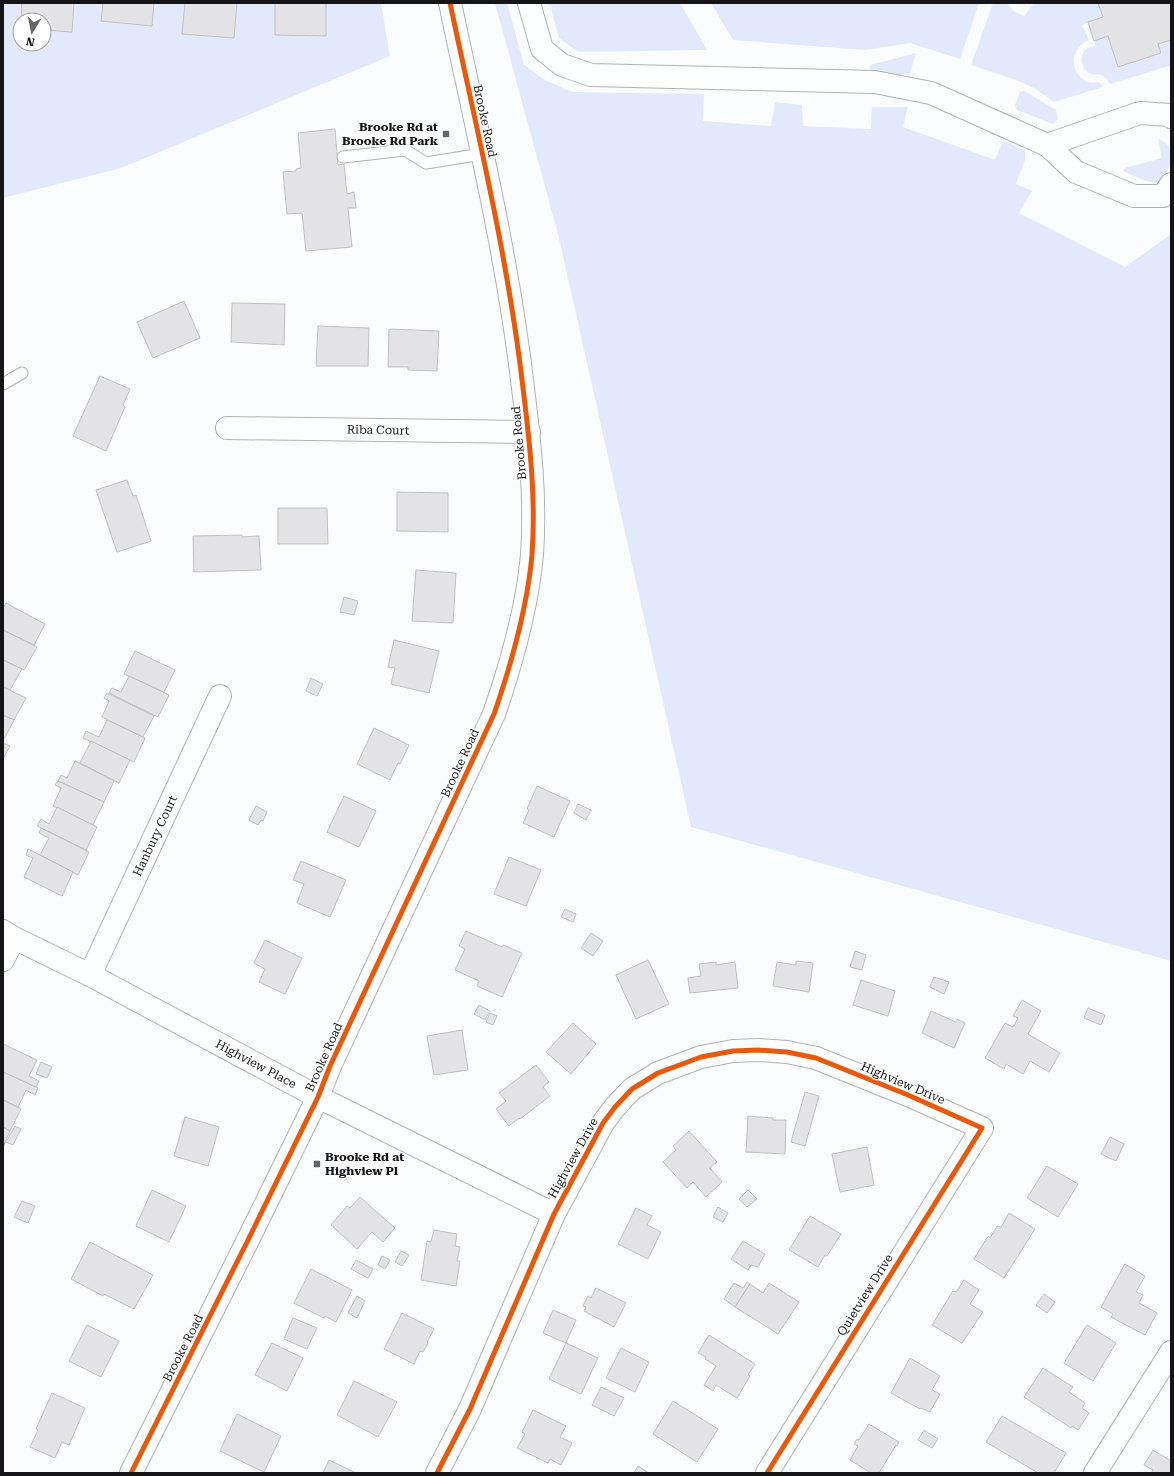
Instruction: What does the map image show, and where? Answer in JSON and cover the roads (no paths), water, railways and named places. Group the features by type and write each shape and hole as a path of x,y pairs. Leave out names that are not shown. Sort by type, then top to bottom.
{"street":[{"name":"Brooke Road","path":"131,1473 318,1097 333,1058 494,714 511,664 527,597 532,556 534,519 532,459 519,349 502,247 450,3"},
{"path":"529,3 542,49 562,66 591,75 875,82 931,92 1046,145 1076,172 1134,196 1163,196 1171,184"},
{"path":"1046,145 1140,113 1170,115 1171,117"},
{"name":"Riba Court","path":"227,428 528,432"},
{"name":"Hanbury Court","path":"90,975 220,696"},
{"path":"3,960 8,934"},
{"name":"Highview Place","path":"8,934 90,975 318,1097 554,1214"},
{"name":"Highview Drive","path":"437,1473 470,1409 554,1214 603,1123 632,1089 658,1073 701,1057 733,1051 758,1050 787,1052 816,1058 908,1095 982,1128"},
{"name":"Quietview Drive","path":"767,1473 982,1128"},
{"path":"1095,1473 1171,1352"}],"lane":[{"path":"343,157 404,150 426,163 482,154"},
{"path":"3,384 22,373"}],"place":[{"name":"Brooke Rd at Brooke Rd Park","path":"446,134"},
{"name":"Brooke Rd at Highview Pl","path":"317,1164"}]}
